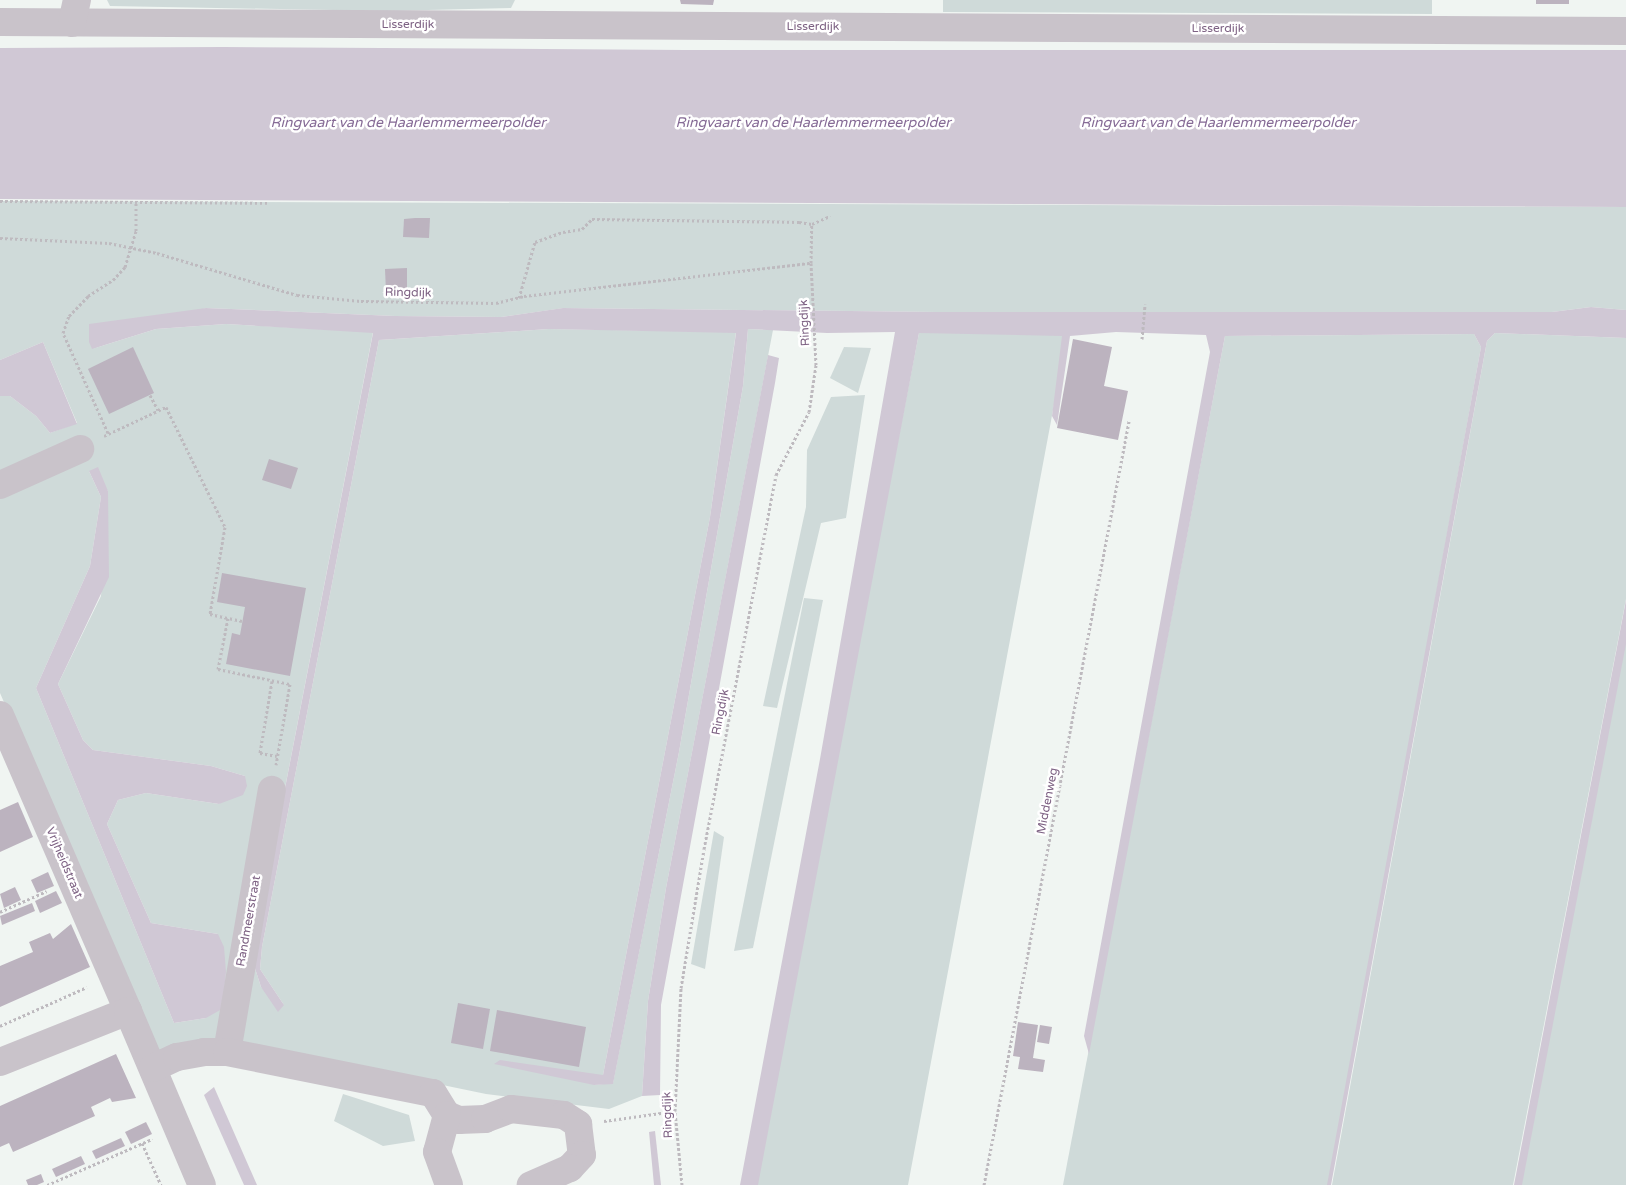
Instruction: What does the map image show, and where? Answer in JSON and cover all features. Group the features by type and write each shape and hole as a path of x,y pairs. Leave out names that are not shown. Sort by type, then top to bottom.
{"street":[{"name":"Lisserdijk","path":"0,22 74,12 1626,31"},
{"path":"0,485 80,449"},
{"name":"Vrijheidstraat","path":"0,715 6,744 72,880 128,1011"},
{"name":"Randmeerstraat","path":"227,1052 272,790"},
{"path":"0,1062 128,1011 202,1185"},
{"path":"153,1068 177,1057 204,1052 227,1052 433,1093 447,1115 459,1120 485,1119 512,1109 564,1116 578,1124 582,1155 570,1168 531,1185"},
{"path":"447,1115 437,1152 449,1185"}],"path":[{"path":"0,201 266,203"},
{"path":"108,433 63,334 69,316 88,296 113,280 125,267 136,231 136,202"},
{"path":"519,298 535,242 563,232 582,229 592,219 812,224 830,216"},
{"path":"811,263 812,224"},
{"name":"Ringdijk","path":"0,238 109,243 157,253 297,295 361,301 496,303 519,298 811,263 816,365 810,412 776,475 704,849 681,988 675,1111 682,1185"},
{"path":"1142,339 1145,304"},
{"path":"150,395 158,410"},
{"path":"80,449 108,433 166,407 225,528 210,614 242,621"},
{"name":"Middenweg","path":"984,1185 1129,421"},
{"path":"228,618 218,669 290,684 272,790"},
{"path":"272,681 260,753 277,756"},
{"path":"0,912 72,880"},
{"path":"0,1026 113,975"},
{"path":"578,1124 675,1111"},
{"path":"47,1185 178,1127"},
{"path":"142,1143 161,1185"}],"shaded area":[{"path":"107,0 515,0 511,8 387,11 110,6"},
{"path":"943,0 1432,0 1432,14 943,12"},
{"path":"0,201 1626,207 1626,310 1591,307 1552,312 938,312 564,308 501,317 395,316 206,308 92,349 156,329 226,324 373,332 252,959 261,987 284,1005 260,969 262,947 379,340 549,329 736,332 710,517 603,1075 592,1075 594,1085 613,1083 679,752 743,386 748,329 773,330 666,888 648,1001 642,1096 609,1109 486,1094 288,1053 157,1053 0,693 0,396 10,396 36,416 50,433 77,423 43,342 0,360","holes":["89,471 108,491 101,596 58,684 83,740 93,750 211,766 245,776 219,804 146,793 118,800 107,824 151,923 218,934 206,1018 174,1023 36,688 90,566 101,497"]},
{"path":"1068,330 908,1185 753,1185 919,333"},
{"path":"1495,333 1626,338 1626,599 1513,1185 1332,1185 1487,341"},
{"path":"1474,334 1481,347 1329,1185 1063,1185 1225,336"},
{"path":"844,347 871,348 858,393 830,378"},
{"path":"865,395 846,518 821,523 777,708 763,706 806,507 807,450 831,397"},
{"path":"804,598 823,600 753,948 734,951"},
{"path":"1626,636 1626,1185 1521,1185"},
{"path":"714,831 724,837 705,969 691,964"},
{"path":"343,1094 409,1115 415,1141 383,1146 334,1121"}],"water":[{"name":"Ringvaart van de Haarlemmermeerpolder","path":"224,47 685,50 1626,50 1626,207 0,199 0,48"},
{"path":"1591,307 1626,310 1626,338 1495,333 1487,341 1331,1185 1327,1185 1481,347 1474,334 1225,336 1089,1054 1084,1036 1210,352 1206,335 1116,332 1070,336 1057,425 1052,416 1062,336 919,333 758,1185 740,1185 820,759 895,332 827,333 748,329 743,386 679,752 613,1084 594,1085 494,1064 500,1060 603,1075 710,517 736,333 549,329 379,340 262,947 260,969 284,1005 278,1012 261,987 252,959 373,333 226,324 156,329 92,349 89,342 89,324 206,308 395,316 501,317 563,308 938,312 1552,312"},
{"path":"43,342 77,424 50,433 36,416 10,396 0,396 0,360"},
{"path":"768,355 779,358 775,383 661,1005 660,1095 642,1096 648,1001 666,888"},
{"path":"98,467 108,491 109,577 58,684 83,740 93,750 211,766 245,776 247,786 243,795 219,804 146,793 118,800 107,824 151,923 218,934 224,947 226,972 222,1009 206,1018 174,1023 36,688 90,566 101,497 89,471"},
{"path":"1626,600 1626,644 1522,1185 1514,1185"},
{"path":"214,1087 257,1185 244,1185 204,1095"},
{"path":"655,1131 661,1185 654,1185 649,1132"}],"building":[{"path":"680,0 714,0 713,5 681,4"},
{"path":"1536,0 1569,0 1569,4 1536,4"},
{"path":"430,218 429,238 403,237 404,219"},
{"path":"407,268 407,291 386,292 385,269"},
{"path":"1073,339 1112,347 1104,386 1128,391 1118,440 1057,428"},
{"path":"133,347 154,393 109,414 88,369"},
{"path":"269,459 298,468 291,489 262,480"},
{"path":"222,573 306,588 290,676 226,664 232,633 240,635 245,607 217,602"},
{"path":"18,802 33,837 0,852 0,810"},
{"path":"48,872 54,886 37,893 31,880"},
{"path":"15,887 21,900 4,908 0,894"},
{"path":"56,891 62,903 40,913 35,901"},
{"path":"32,903 35,911 2,925 0,916"},
{"path":"71,924 90,967 0,1007 0,966 33,952 29,942 50,933 53,939"},
{"path":"458,1003 490,1009 483,1049 451,1043"},
{"path":"497,1010 586,1027 579,1067 490,1051"},
{"path":"1018,1022 1038,1025 1033,1058 1045,1060 1043,1072 1018,1069 1020,1057 1013,1056"},
{"path":"1040,1025 1052,1027 1049,1044 1037,1042"},
{"path":"116,1054 136,1098 112,1102 110,1098 91,1107 95,1116 13,1152 9,1143 0,1147 0,1106"},
{"path":"146,1122 152,1134 131,1144 125,1132"},
{"path":"121,1138 125,1146 96,1159 92,1151"},
{"path":"81,1156 85,1164 56,1177 52,1169"},
{"path":"41,1174 44,1182 37,1185 28,1185 26,1180"}]}
